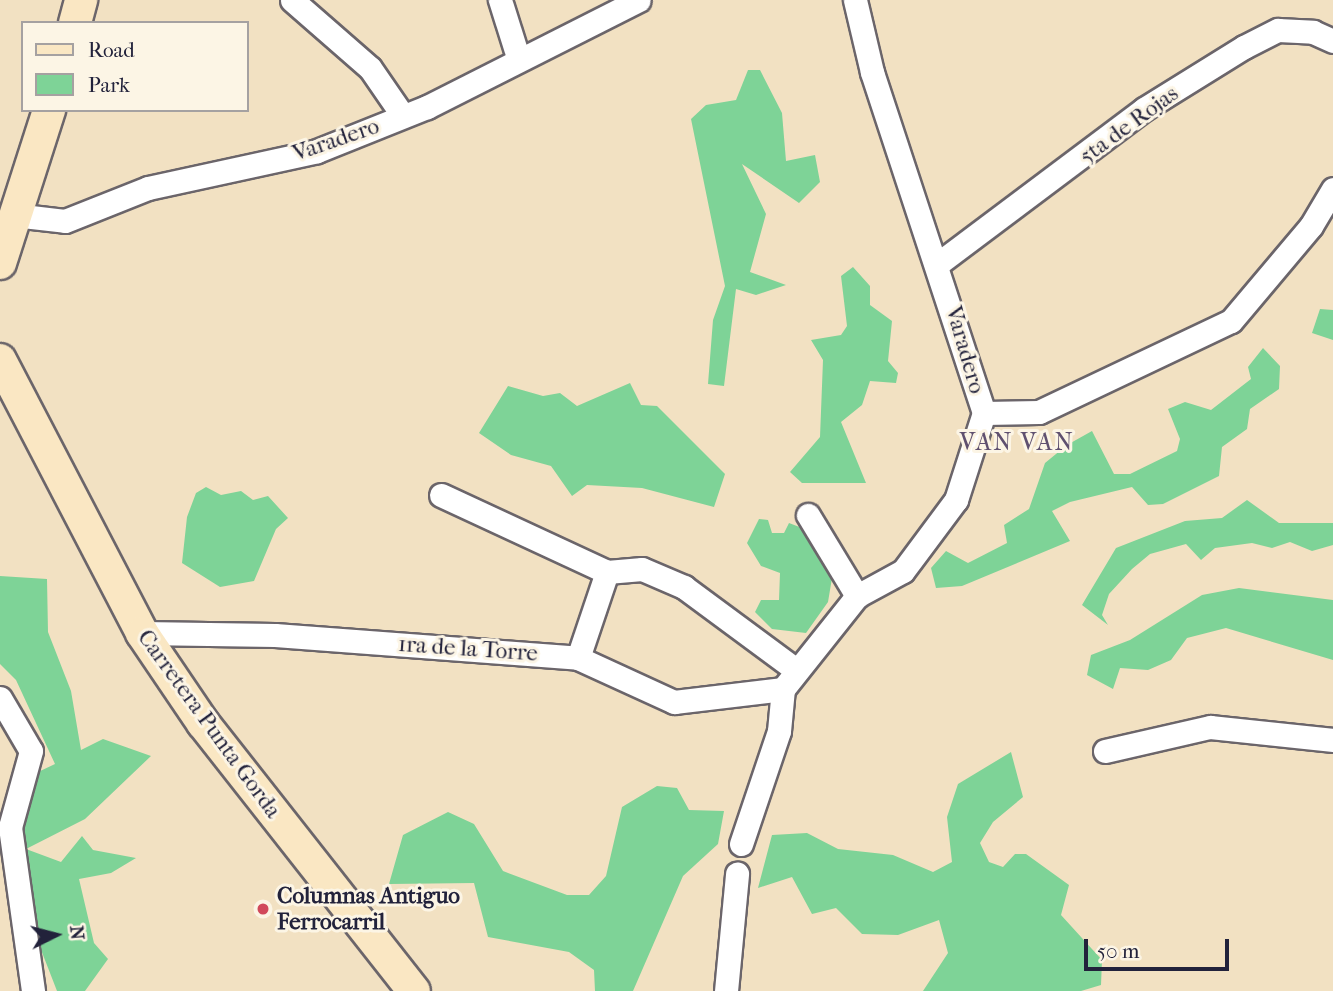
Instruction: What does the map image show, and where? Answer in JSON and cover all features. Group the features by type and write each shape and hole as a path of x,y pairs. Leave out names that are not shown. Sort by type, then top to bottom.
{"main road":[{"path":"76,21 81,0"},
{"path":"0,263 48,112"},
{"name":"Carretera Punta Gorda","path":"0,360 142,633 203,723 414,991"}],"street":[{"path":"292,0 370,68 403,116"},
{"path":"500,0 518,57"},
{"name":"Varadero","path":"14,215 65,221 148,188 317,151 403,116 518,57 639,0"},
{"name":"Varadero","path":"741,844 779,731 783,689 857,596 903,571 956,500 984,413 939,263 872,72 855,0"},
{"name":"5ta de Rojas","path":"939,263 1144,109 1244,47 1278,30 1313,32 1333,41"},
{"path":"984,413 1039,412 1231,321 1311,226 1333,189"},
{"path":"441,495 607,572 642,569 684,587 796,670"},
{"path":"808,515 857,596"},
{"path":"578,658 607,572"},
{"name":"1ra de la Torre","path":"142,633 275,635 578,658 674,702 783,689"},
{"path":"0,698 31,751 10,827 33,991"},
{"path":"1105,751 1210,727 1333,740"},
{"path":"728,989 737,874"}],"green space":[{"path":"748,70 760,70 782,113 786,161 815,155 820,182 799,203 742,164 766,214 750,272 786,285 756,295 736,289 724,386 708,384 713,320 725,286 691,119 706,105 736,100"},
{"path":"853,267 870,286 870,305 892,321 888,361 898,373 896,383 870,381 862,405 841,422 866,483 802,483 790,472 820,437 823,360 811,340 841,335 847,326 841,276"},
{"path":"1320,309 1333,310 1333,340 1312,333"},
{"path":"1263,348 1280,366 1279,389 1250,409 1247,429 1222,447 1219,476 1163,504 1148,505 1132,487 1070,502 1052,511 1070,541 962,586 936,588 931,568 946,551 968,563 1007,543 1004,525 1029,509 1045,463 1067,445 1092,431 1114,474 1130,474 1177,451 1180,439 1168,409 1185,402 1211,410 1251,379 1248,367"},
{"path":"630,383 641,405 657,406 725,474 714,507 642,488 587,485 572,496 551,466 511,455 479,433 508,386 543,396 560,393 577,406"},
{"path":"206,487 221,495 241,491 253,500 268,496 288,518 276,529 254,581 220,587 182,563 187,517 196,493"},
{"path":"1247,500 1279,523 1333,523 1333,545 1312,551 1290,542 1272,548 1252,543 1215,548 1201,560 1186,544 1150,554 1132,569 1109,594 1102,615 1108,625 1082,605 1116,548 1185,521 1222,518"},
{"path":"759,519 768,520 772,533 784,533 789,523 802,528 833,572 828,602 806,633 772,629 755,612 761,600 779,600 780,573 761,566 747,543"},
{"path":"0,576 47,579 48,632 71,691 81,750 103,739 151,756 85,819 26,849 61,862 82,836 93,850 136,858 111,873 79,879 94,943 108,959 85,991 57,991 31,924 16,853 36,773 55,764 16,680 0,664"},
{"path":"1239,588 1333,600 1333,660 1226,628 1187,638 1171,660 1148,670 1120,668 1113,689 1087,675 1091,655 1130,640 1202,595"},
{"path":"1011,752 1023,797 993,822 980,843 989,862 1003,867 1015,854 1026,854 1069,885 1061,915 1102,960 1101,985 1081,991 923,991 948,953 939,920 898,935 862,934 836,908 812,914 792,877 758,888 772,835 807,833 838,849 893,855 933,872 952,862 947,817 958,784"},
{"path":"657,786 677,788 689,810 724,811 718,844 683,876 633,991 595,991 594,970 569,952 488,937 474,883 389,884 403,835 448,812 474,824 503,871 567,895 589,895 606,876 622,807"}],"place":[{"name":"Columnas Antiguo Ferrocarril","path":"263,909"}],"district":[{"name":"VAN VAN","path":"1017,443"}]}
